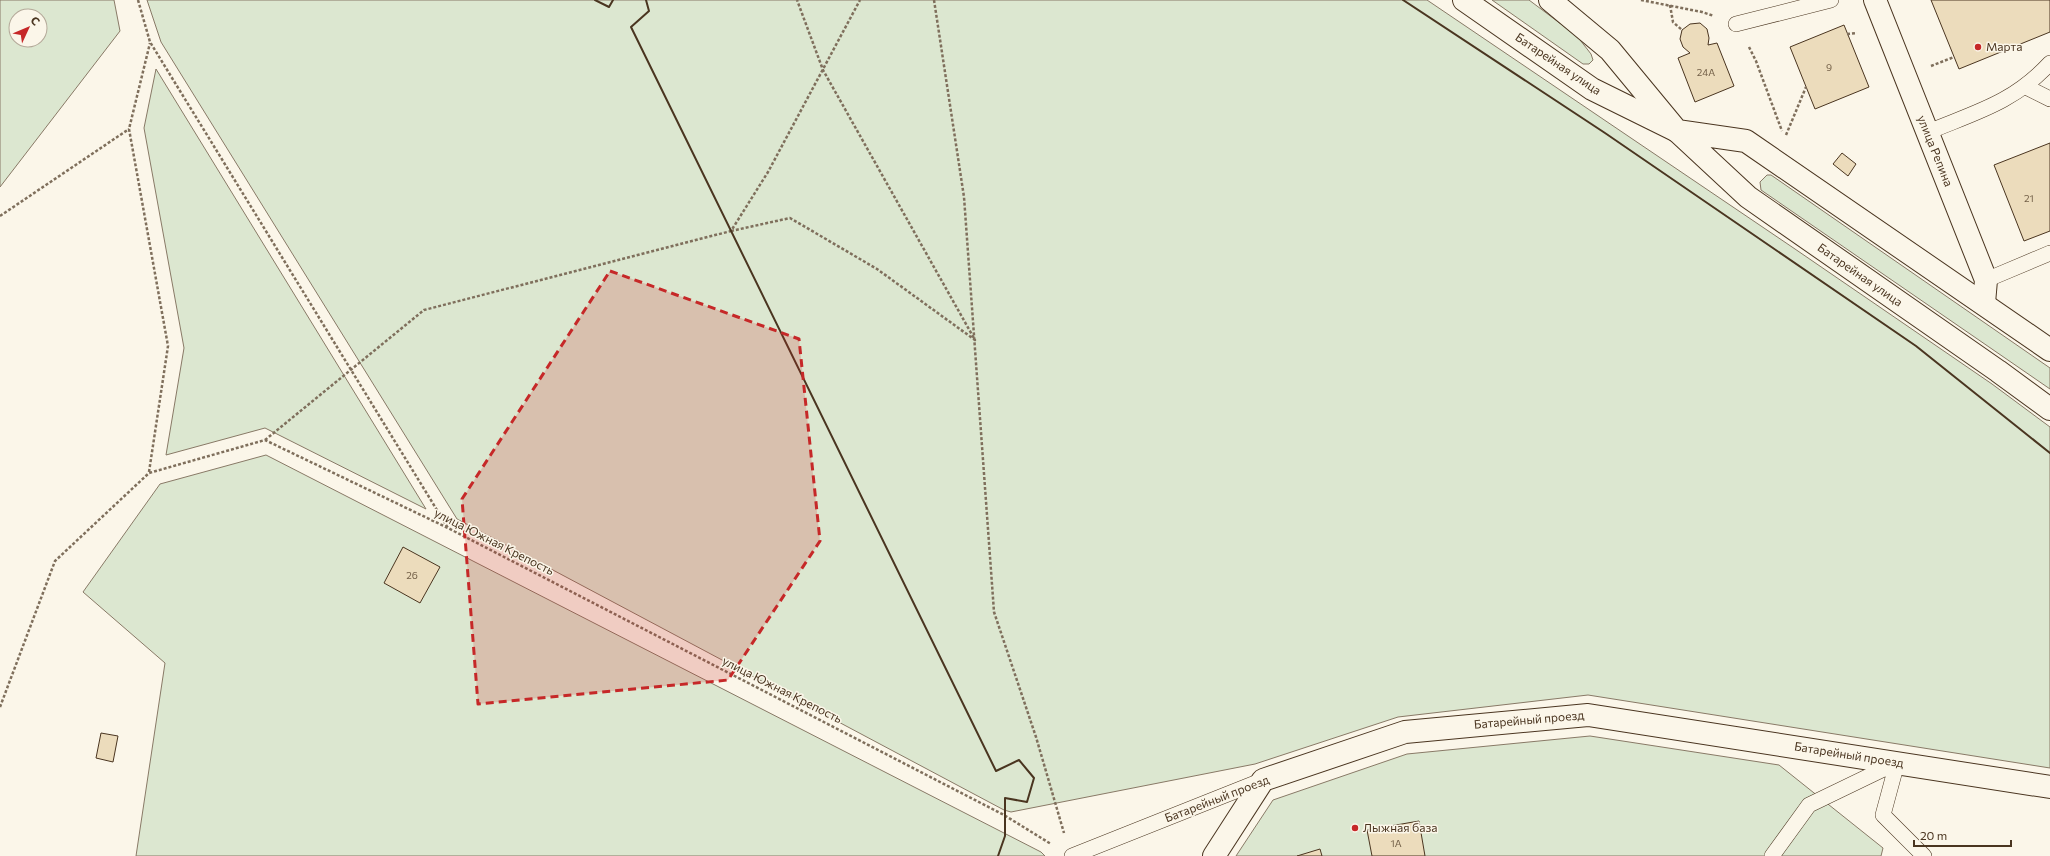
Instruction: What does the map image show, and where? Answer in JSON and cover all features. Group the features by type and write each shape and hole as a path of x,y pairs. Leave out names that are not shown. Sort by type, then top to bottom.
{"street":[{"name":"Батарейная улица","path":"1464,0 1592,89 1677,131 1746,141 1984,303 2050,350"},
{"name":"Батарейная улица","path":"1550,0 1610,50 1677,131 1748,197 1998,371 2050,410"},
{"name":"улица Репина","path":"1875,0 1986,280 1984,303"},
{"name":"Батарейный проезд","path":"1263,780 1405,732 1588,714 2050,787"},
{"path":"1214,856 1263,780"}],"lane":[{"path":"1736,24 1831,0"},
{"path":"1928,132 1994,106 2026,86 2050,62"},
{"path":"2026,86 2050,99"},
{"path":"1986,280 2050,253"},
{"path":"1772,856 1809,805 1897,763"},
{"path":"1897,763 1883,815 1924,856"},
{"name":"Батарейный проезд","path":"1072,856 1263,780"}],"path":[{"path":"138,0 150,42 448,528"},
{"path":"797,0 823,70 975,340"},
{"path":"731,230 768,172 860,0"},
{"path":"934,0 964,198 994,612 1036,737 1064,834"},
{"path":"1670,6 1673,22 1682,30"},
{"path":"149,473 168,346 129,129 150,42"},
{"path":"1926,68 1954,57"},
{"path":"1785,138 1806,87"},
{"path":"0,216 129,129"},
{"path":"0,707 1,700 55,561 149,473 265,440 424,310 731,230 790,218 877,269 975,340"},
{"name":"улица Южная Крепость","path":"265,440 448,528 997,812 1056,848"}],"highlighted area":[{"path":"610,271 799,339 820,541 728,680 478,704 462,499"}],"green space":[{"path":"0,0 114,0 120,31 0,187"},
{"path":"147,0 1427,0 1992,384 2050,427 2050,768 1588,695 1398,717 1255,764 1011,812 1004,810 457,519 161,42"},
{"path":"1492,0 1529,0 1577,36 1591,54 1593,60 1589,64 1583,64"},
{"path":"156,69 426,509 265,428 166,455 184,348 144,128"},
{"path":"1767,175 1771,175 2050,368 2050,389 1761,190 1760,182"},
{"path":"266,455 1041,852 1045,856 136,856 165,663 83,592 160,484"},
{"path":"1590,736 1779,765 1883,848 1881,856 1236,856 1273,800 1407,754"}],"building":[{"path":"1931,0 2050,0 2050,32 1959,69"},
{"path":"1700,23 1707,29 1709,38 1708,45 1717,43 1734,86 1695,102 1678,58 1690,53 1683,47 1680,39 1682,30 1690,24"},
{"path":"1844,25 1869,87 1815,109 1790,47"},
{"path":"2050,143 2050,231 2024,241 1994,165"},
{"path":"1842,153 1856,164 1848,176 1833,164"},
{"path":"403,547 440,567 420,603 384,583"},
{"path":"101,733 118,736 113,762 96,758"},
{"path":"1419,821 1425,856 1372,856 1367,830"},
{"path":"1320,849 1322,856 1297,856"}],"wall":[{"path":"595,0 609,7 613,0"},
{"path":"646,0 649,11 631,27 996,771 1019,760 1034,778 1027,802 1005,798 1005,836 998,856"},
{"path":"1403,0 1605,133 1916,346 2050,453"}],"place":[{"name":"Марта","path":"1978,47"},
{"name":"Лыжная база","path":"1355,828"}]}
